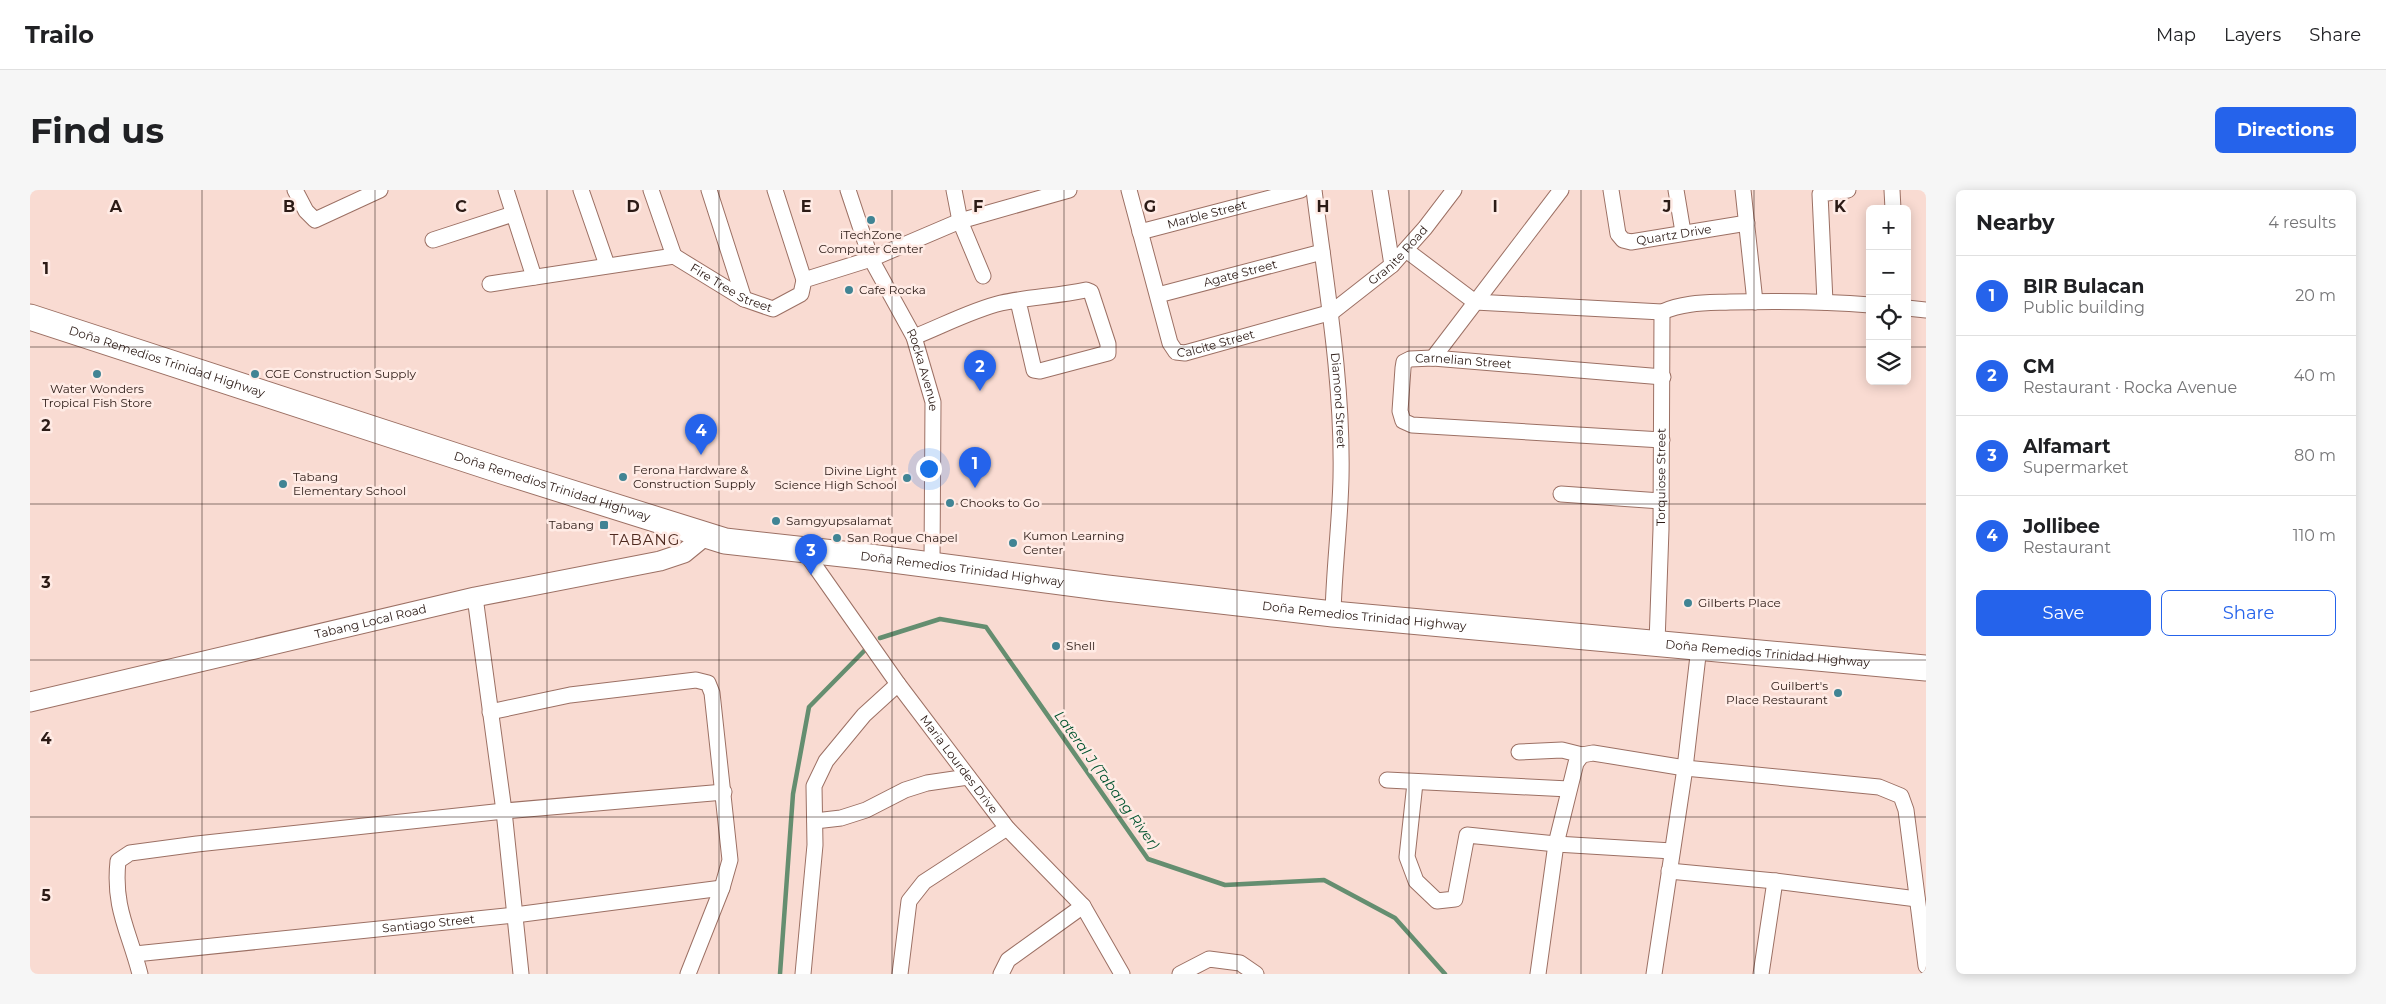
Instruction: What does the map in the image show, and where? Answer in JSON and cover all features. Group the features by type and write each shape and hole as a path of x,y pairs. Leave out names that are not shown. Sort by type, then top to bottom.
{"highway":[{"name":"Doña Remedios Trinidad Highway","path":"30,317 725,541 932,564 1107,588 1333,614 1926,668"}],"street":[{"path":"295,190 306,211 315,220 373,191"},
{"path":"506,190 534,277"},
{"path":"580,190 607,265"},
{"path":"490,284 674,256 651,190"},
{"path":"709,190 744,299"},
{"path":"775,190 804,280 871,259 960,221 1069,190"},
{"name":"Rocka Avenue","path":"848,190 871,259 914,337 933,402 932,564"},
{"path":"954,190 960,221 982,276"},
{"name":"Calcite Street","path":"1129,190 1170,343 1176,352 1185,353 1332,312"},
{"name":"Marble Street","path":"1140,232 1301,190"},
{"name":"Diamond Street","path":"1314,190 1332,312 1338,393 1341,478 1333,614"},
{"path":"1380,190 1392,265"},
{"path":"1433,358 1561,190"},
{"name":"Quartz Drive","path":"1611,190 1618,234 1623,240 1631,242 1747,223"},
{"path":"1676,190 1683,232"},
{"path":"1743,190 1754,302"},
{"path":"1825,302 1820,194 1848,190"},
{"path":"1892,190 1893,205"},
{"name":"Granite Road","path":"1332,312 1392,265 1453,191"},
{"path":"433,240 513,214"},
{"path":"1406,250 1475,302 1662,312 1674,306 1690,304 1825,302 1866,305"},
{"name":"Agate Street","path":"1158,295 1322,252"},
{"name":"Fire Tree Street","path":"674,256 744,299 773,309 801,294 804,280"},
{"path":"914,337 989,307 1018,301 1049,298 1086,290 1091,292 1108,344 1108,353 1040,371 1034,370 1018,301"},
{"path":"1911,308 1926,310"},
{"name":"Torquiose Street","path":"1656,643 1662,440 1662,312"},
{"name":"Carnelian Street","path":"1662,440 1412,425 1404,421 1400,411 1404,362 1410,359 1433,358 1663,376"},
{"path":"1561,494 1660,501"},
{"name":"Tabang Local Road","path":"30,702 475,597 660,561 684,553 706,535"},
{"name":"Maria Lourdes Drive","path":"803,549 898,684 1007,828 1083,906 1122,974"},
{"path":"475,597 504,811 521,974"},
{"path":"1654,974 1685,768 1699,647"},
{"path":"490,712 570,695 696,680 708,683 712,693 730,860 722,888 688,974"},
{"path":"803,974 816,821 814,786 826,761 864,714 898,684"},
{"path":"1519,752 1562,750 1582,755 1594,753 1685,768 1879,788 1901,796 1906,810 1926,966"},
{"path":"1538,974 1556,844 1576,763 1582,755"},
{"path":"816,821 841,818 866,810 905,790 927,783 968,777"},
{"path":"1387,780 1415,783 1570,789"},
{"path":"1415,783 1407,857 1416,881 1437,901 1455,899 1468,835 1556,844 1672,851"},
{"path":"140,974 120,912 116,881 118,861 130,853 504,811 724,792"},
{"path":"900,974 908,901 924,882 1007,828"},
{"path":"1669,871 1775,880 1917,899"},
{"path":"1761,974 1775,880"},
{"name":"Santiago Street","path":"135,954 515,915 722,888"},
{"path":"1001,974 1008,960 1083,906"},
{"path":"1180,974 1208,959 1240,963 1256,974"}],"waterway":[{"name":"Lateral J (Tabang River)","path":"880,638 940,619 986,627 1148,859 1225,885 1324,880 1395,918 1445,974"},
{"name":"Lateral J (Tabang River)","path":"780,974 793,794 809,707 865,650"}],"place":[{"name":"iTechZone Computer Center","path":"871,220"},
{"name":"Cafe Rocka","path":"849,290"},
{"name":"Water Wonders Tropical Fish Store","path":"97,374"},
{"name":"CGE Construction Supply","path":"255,374"},
{"name":"CM","path":"980,391"},
{"name":"Jollibee","path":"701,455"},
{"name":"Ferona Hardware & Construction Supply","path":"623,477"},
{"name":"Divine Light Science High School","path":"907,478"},
{"name":"Tabang Elementary School","path":"283,484"},
{"name":"BIR Bulacan","path":"975,488"},
{"name":"Chooks to Go","path":"950,503"},
{"name":"Samgyupsalamat","path":"776,521"},
{"name":"Tabang","path":"604,525"},
{"name":"San Roque Chapel","path":"837,538"},
{"name":"Kumon Learning Center","path":"1013,543"},
{"name":"Alfamart","path":"811,575"},
{"name":"Gilberts Place","path":"1688,603"},
{"name":"Shell","path":"1056,646"},
{"name":"Guilbert's Place Restaurant","path":"1838,693"}],"district":[{"name":"TABANG","path":"645,540"}]}
